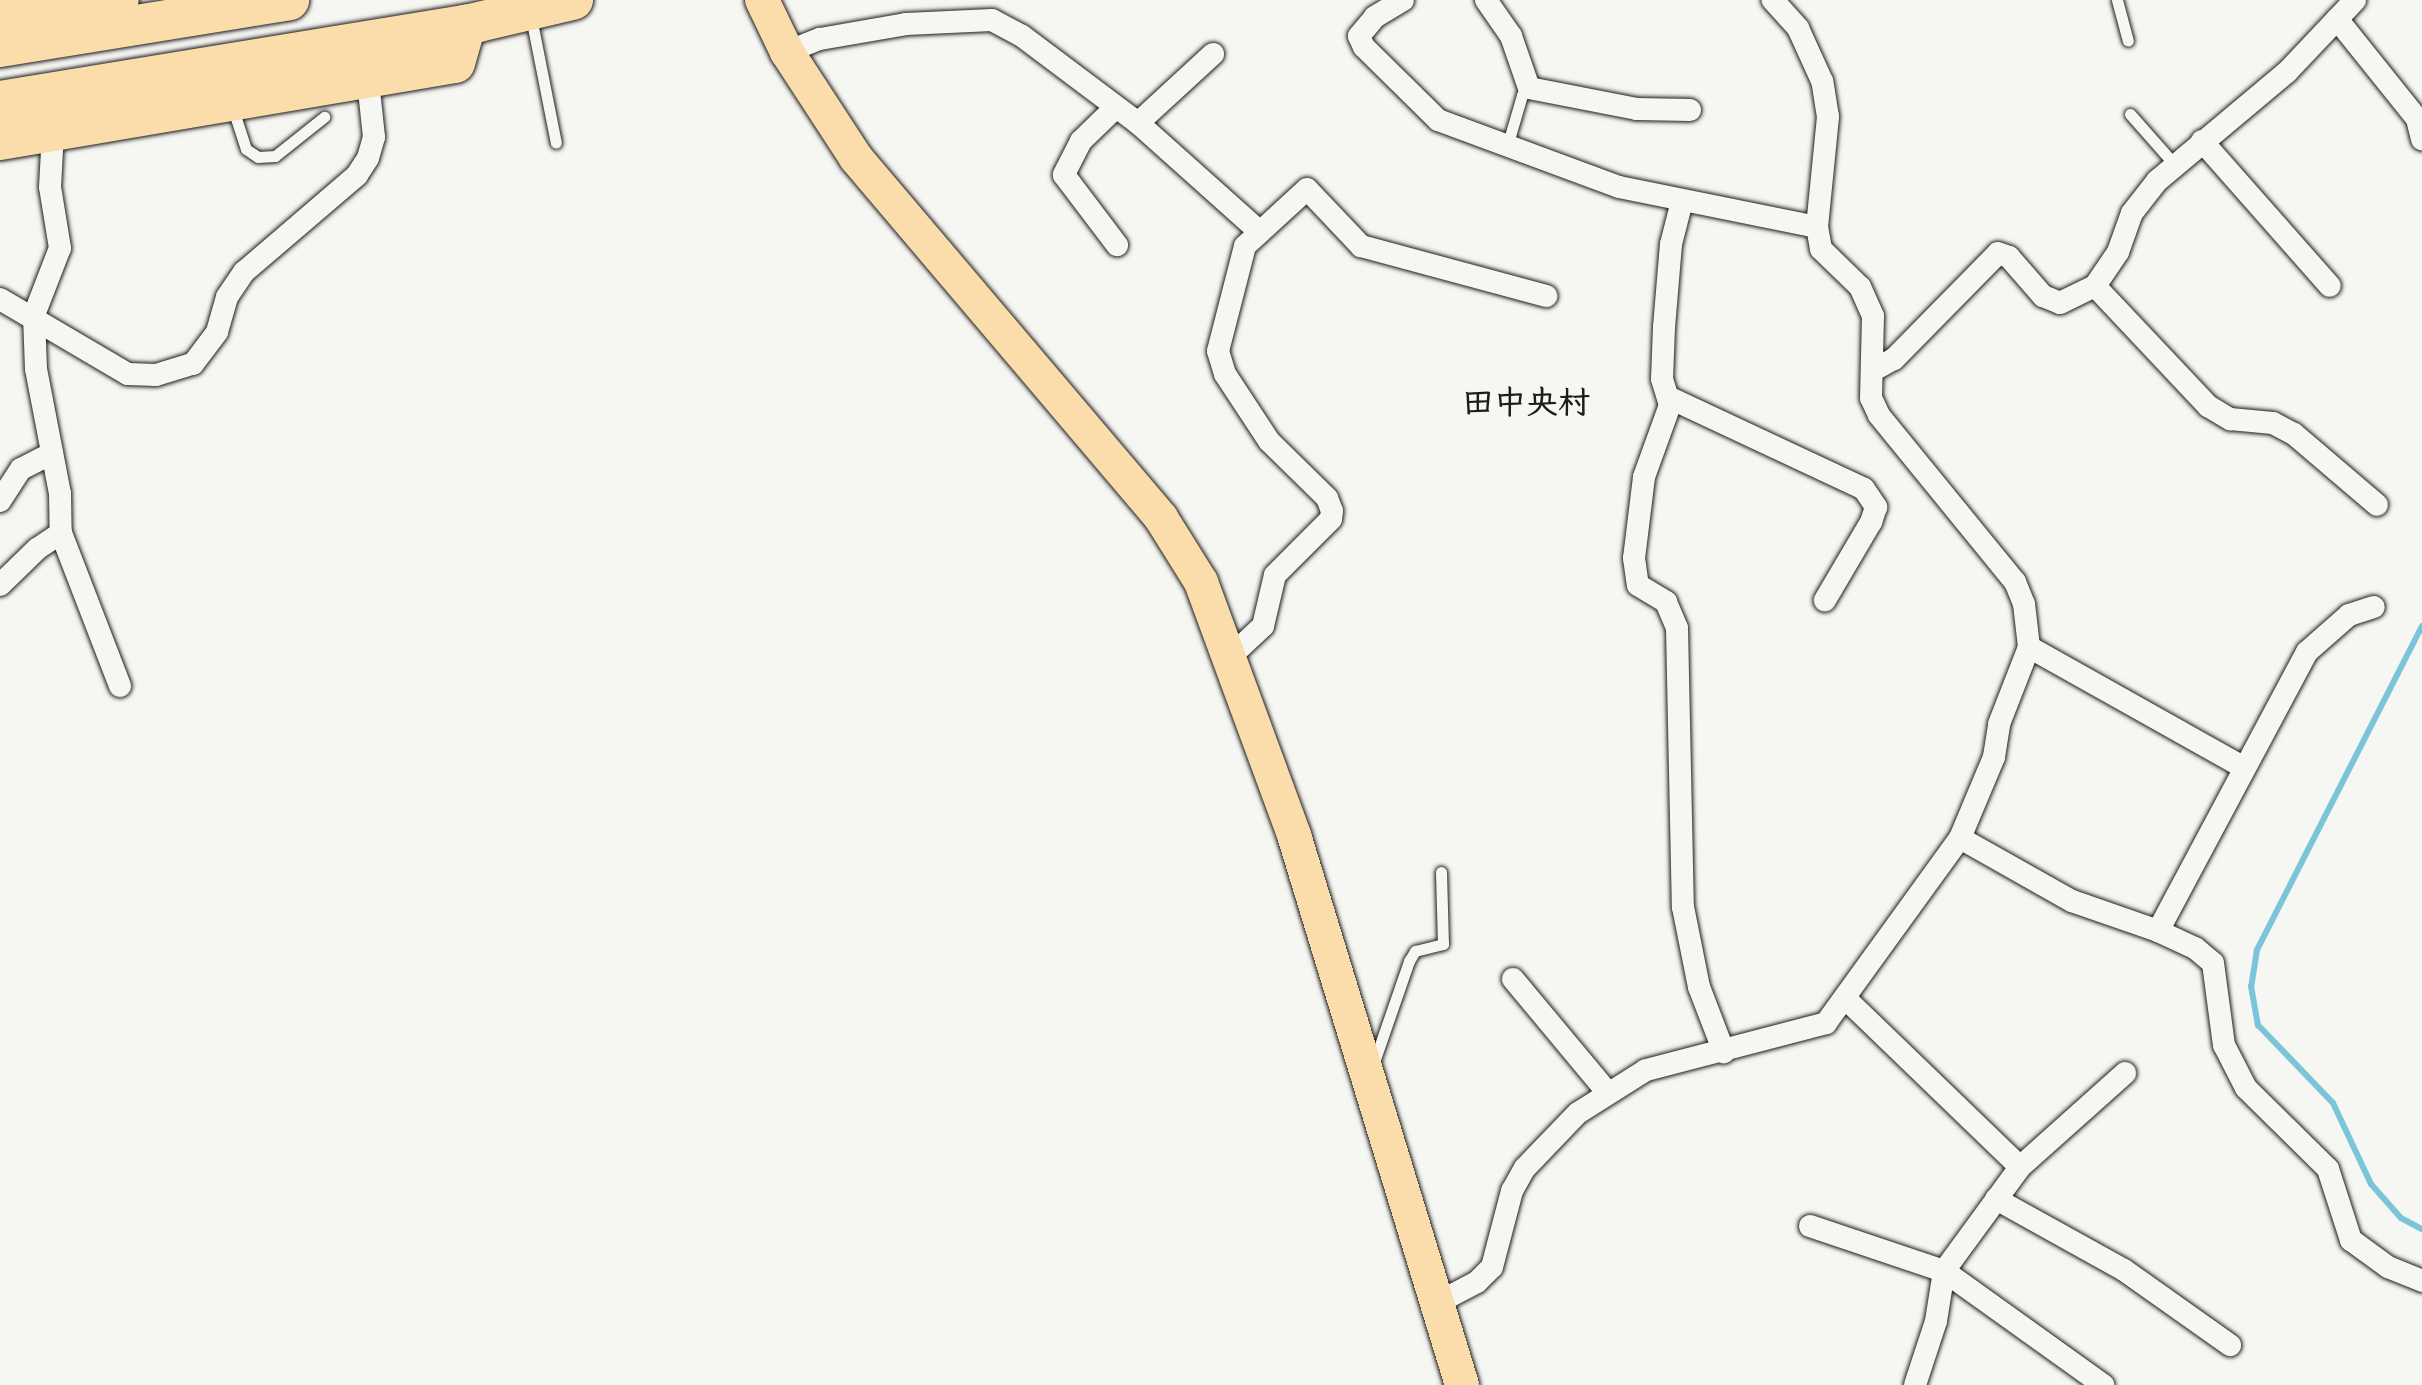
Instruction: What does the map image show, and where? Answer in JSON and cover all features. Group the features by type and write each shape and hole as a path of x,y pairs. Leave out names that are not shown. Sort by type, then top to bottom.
{"highway":[{"path":"0,18 289,0"},
{"path":"0,101 466,25 573,0"},
{"path":"0,47 115,10"},
{"path":"0,140 231,105 455,63 466,25"}],"main road":[{"path":"762,0 787,52 856,158 1161,518 1201,582 1231,656 1294,835 1462,1385"}],"street":[{"path":"1403,0 1375,17 1359,36 1364,47 1438,120 1508,143 1619,187 1817,227"},
{"path":"1486,0 1511,36 1529,88 1637,109 1690,110"},
{"path":"1439,1302 1492,1267 1512,1191 1525,1168 1578,1113 1646,1070 1826,1023 1960,838 1994,757 1999,724 2029,647 2024,604 2015,582 1879,415 1871,398 1873,316 1860,287 1821,249 1817,227 1828,117 1822,81 1798,28 1773,0"},
{"path":"1872,371 1894,359 1998,253 2009,257 2043,296 2060,303 2095,286 2118,252 2132,213 2175,165 2269,88 2355,0"},
{"path":"2337,19 2417,119 2422,139"},
{"path":"787,52 820,39 906,24 992,20 1138,123 1259,231"},
{"path":"1138,123 1213,54"},
{"path":"0,299 34,315 128,374 156,375 193,364 217,332 227,297 244,272 357,175 368,158 374,137 368,81"},
{"path":"1116,107 1081,141 1064,175 1117,245"},
{"path":"53,132 50,187 60,248 34,315 36,369 52,453 61,533 120,686"},
{"path":"2202,141 2330,286"},
{"path":"1231,656 1263,626 1275,575 1332,511 1327,498 1269,441 1225,374 1218,351 1245,246 1307,189 1361,246 1546,296"},
{"path":"1682,201 1671,244 1664,327 1662,379 1670,398 1644,477 1634,558 1638,585 1666,602 1677,628 1683,907 1699,987 1724,1052"},
{"path":"2095,286 2208,406 2230,419 2273,423 2294,434 2377,505"},
{"path":"1670,398 1864,489 1876,507 1871,522 1825,600"},
{"path":"0,501 21,469 52,453"},
{"path":"0,585 61,533"},
{"path":"2158,931 2307,652 2349,615 2374,607"},
{"path":"2029,647 2243,767"},
{"path":"1960,838 2072,901 2158,931 2195,948 2213,963 2224,1045 2246,1088 2328,1169 2351,1240 2388,1267 2422,1281"},
{"path":"1513,979 1608,1093"},
{"path":"1845,998 2020,1167"},
{"path":"1915,1385 1936,1321 1944,1271 2020,1167 2125,1073"},
{"path":"1996,1199 2124,1270 2230,1345"},
{"path":"1810,1226 1944,1271 2103,1385"}],"lane":[{"path":"2117,0 2128,41"},
{"path":"530,12 556,143"},
{"path":"1508,143 1522,95 1529,88"},
{"path":"231,105 246,149 258,157 275,156 324,117"},
{"path":"2130,114 2175,165"},
{"path":"1369,1078 1409,961 1415,951 1443,944 1441,872"}],"waterway":[{"path":"2422,626 2257,950 2251,986 2258,1025 2333,1103 2371,1184 2401,1218 2422,1229"}],"district":[{"name":"田中央村","path":"1526,402"}]}
